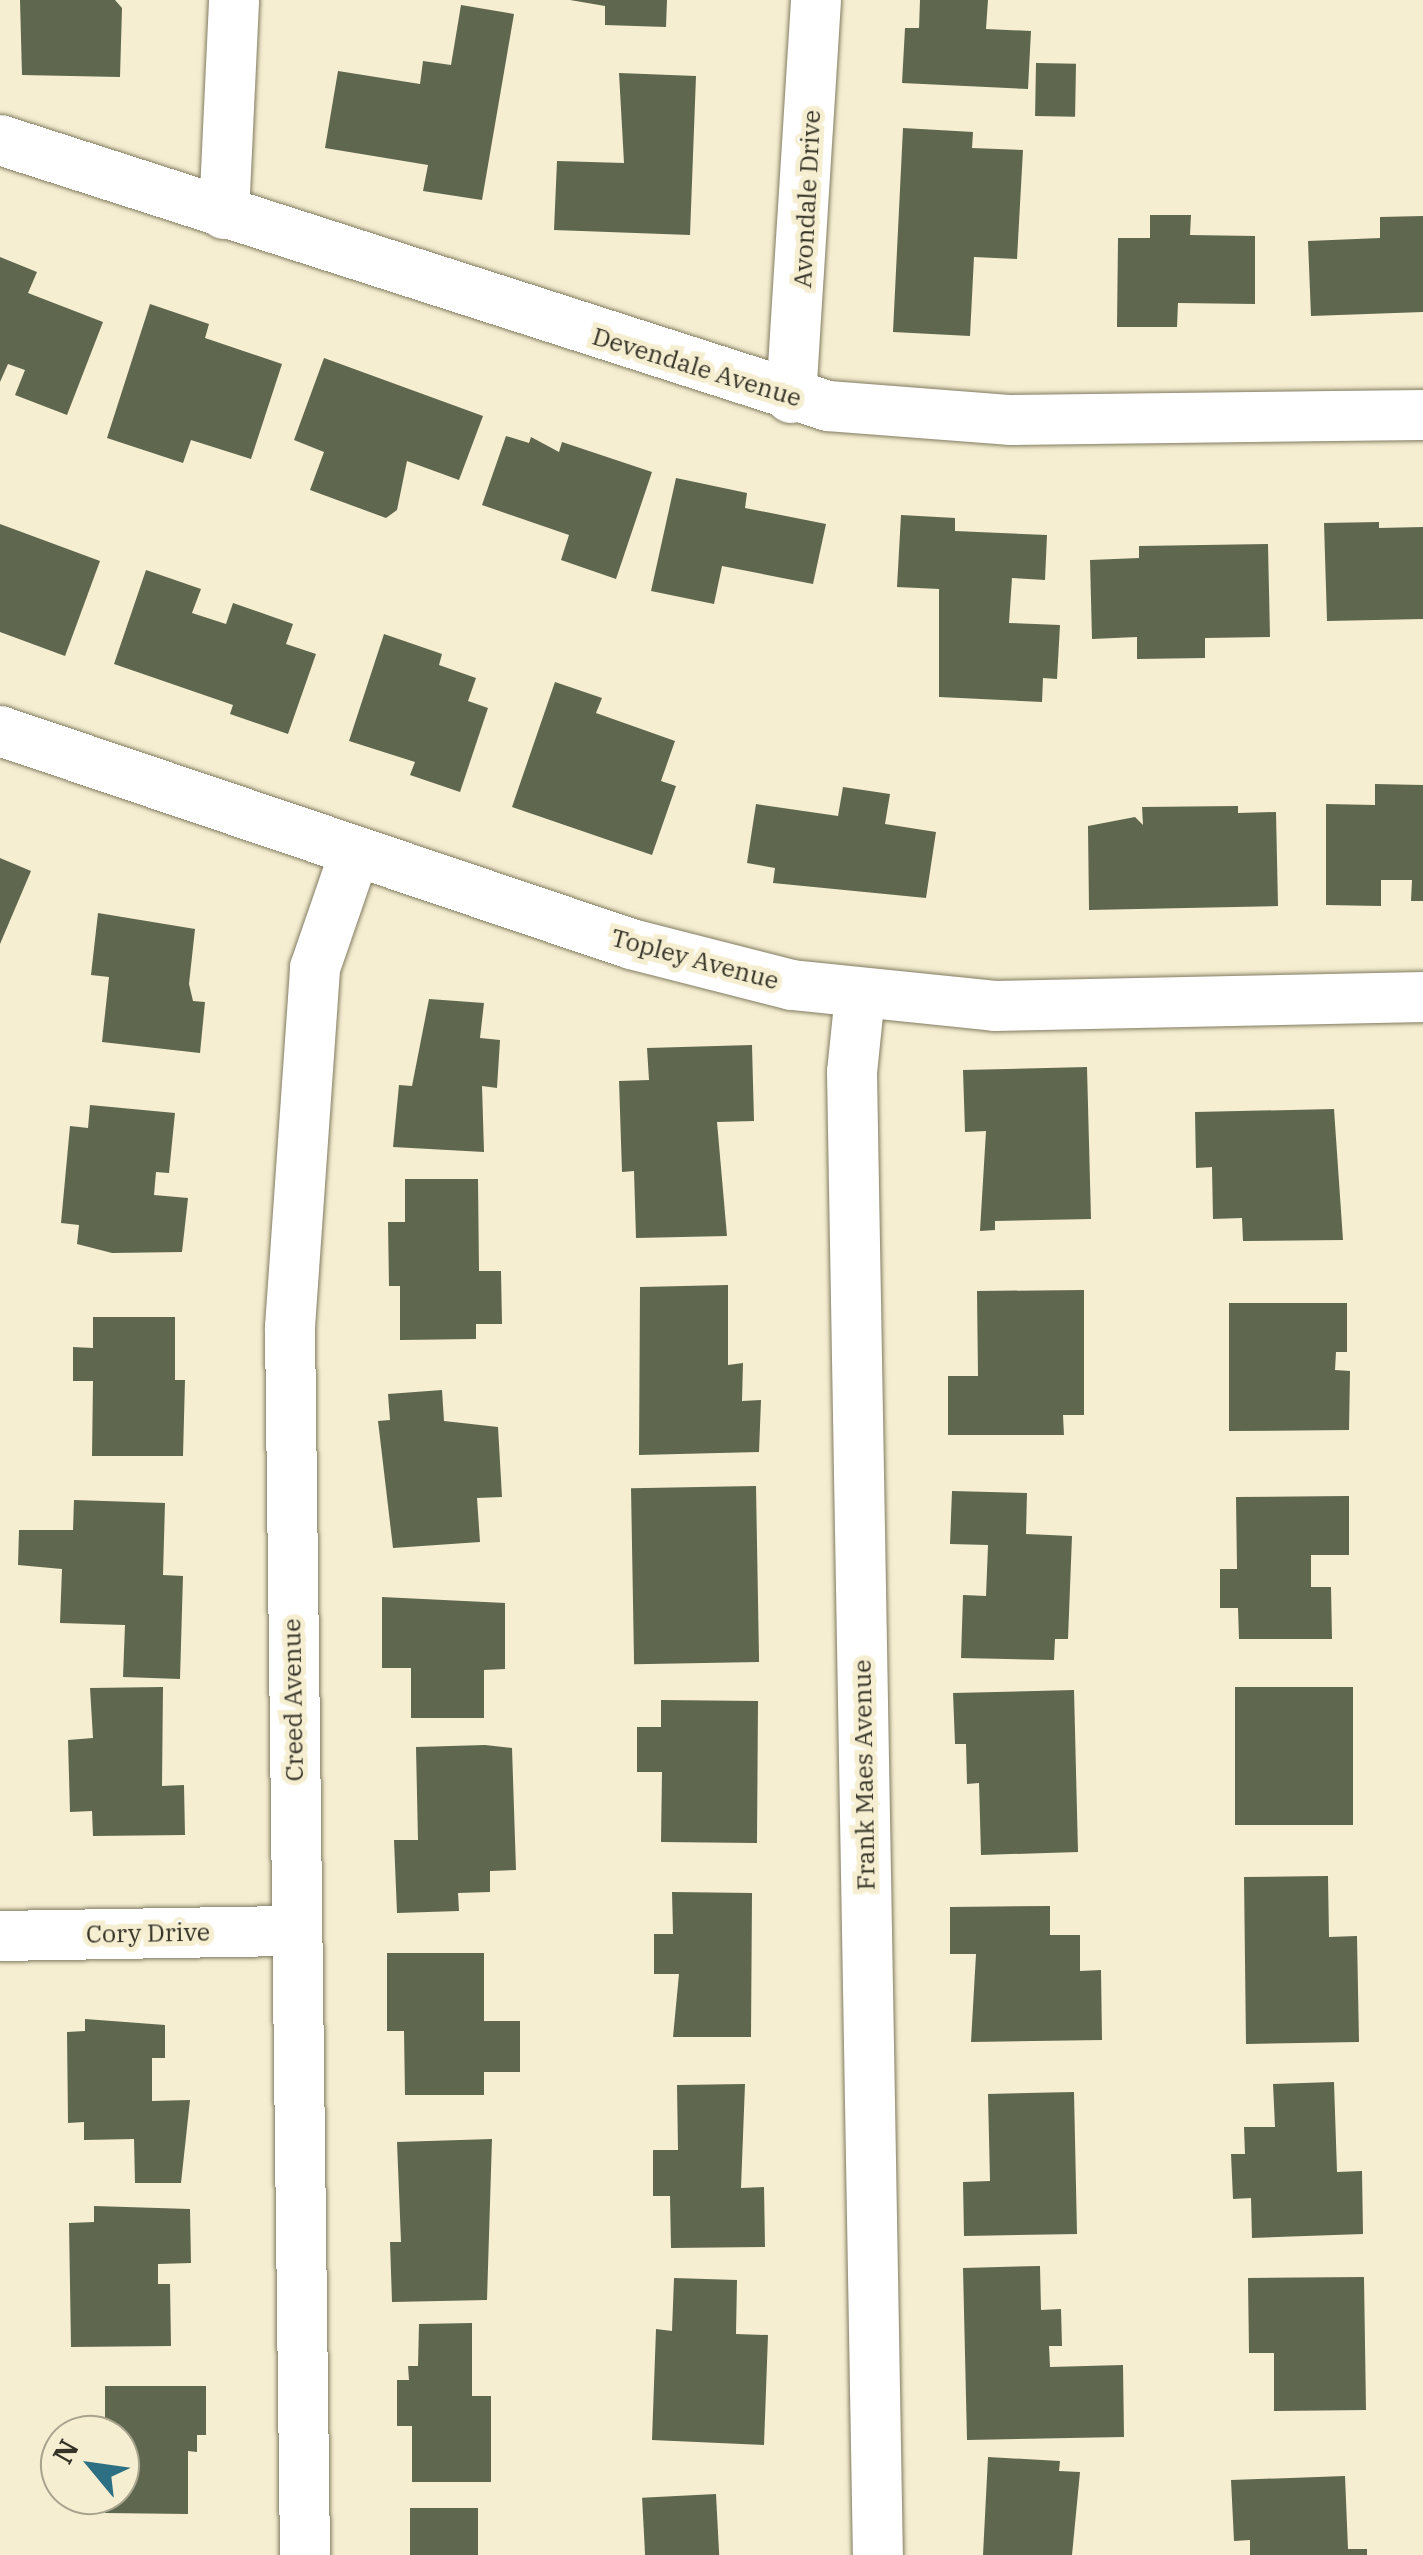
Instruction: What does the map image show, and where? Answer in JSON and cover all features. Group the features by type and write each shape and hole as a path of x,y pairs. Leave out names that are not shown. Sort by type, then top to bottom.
{"street":[{"path":"224,214 234,0"},
{"name":"Avondale Drive","path":"791,398 816,0"},
{"name":"Devendale Avenue","path":"0,140 791,398 868,412 1010,420 1423,415"},
{"name":"Topley Avenue","path":"0,731 671,956 860,995 1022,1006 1423,998"},
{"name":"Creed Avenue","path":"305,2555 296,1931 293,1259 316,968 354,852"},
{"name":"Frank Maes Avenue","path":"860,995 852,1072 878,2555"},
{"name":"Cory Drive","path":"0,1936 296,1931"}],"building":[{"path":"20,0 115,0 122,8 120,77 22,75"},
{"path":"570,0 667,0 666,27 605,25 605,6"},
{"path":"920,0 988,0 986,29 1031,31 1028,89 902,83 905,28 919,28"},
{"path":"461,5 514,14 482,200 423,191 428,165 325,148 338,71 420,84 423,61 451,65"},
{"path":"1036,63 1076,64 1075,117 1035,116"},
{"path":"619,73 696,76 690,235 554,230 557,161 624,163"},
{"path":"903,128 973,132 972,148 1023,150 1017,259 974,257 970,336 893,332"},
{"path":"1150,215 1191,215 1190,235 1255,236 1255,304 1178,303 1177,327 1117,327 1118,238 1150,238"},
{"path":"1423,216 1423,312 1311,316 1308,241 1380,238 1380,217"},
{"path":"0,257 37,272 28,293 103,322 67,415 15,395 25,370 8,364 0,382"},
{"path":"150,304 209,324 205,338 282,364 251,459 191,440 183,463 107,438"},
{"path":"324,358 483,416 459,480 407,461 397,510 386,518 310,490 324,452 294,440"},
{"path":"506,436 529,443 531,437 559,452 562,442 652,472 616,579 561,560 569,535 482,505"},
{"path":"676,478 747,493 745,508 826,524 813,584 722,566 714,604 651,591"},
{"path":"901,515 955,518 955,531 1047,535 1045,580 1012,578 1009,623 1060,625 1057,679 1043,678 1042,702 939,697 939,589 897,587"},
{"path":"1379,522 1379,528 1423,527 1423,619 1327,621 1324,523"},
{"path":"0,524 100,561 65,656 0,632"},
{"path":"1268,544 1270,637 1205,638 1205,658 1137,659 1137,637 1092,639 1090,560 1139,558 1139,546"},
{"path":"146,570 201,589 192,613 226,624 233,603 293,624 286,644 316,654 288,734 230,714 233,705 114,664"},
{"path":"384,634 442,654 439,665 476,678 468,701 488,708 460,792 410,775 415,762 349,741"},
{"path":"555,682 602,698 596,713 675,741 661,781 676,786 652,855 512,807"},
{"path":"1375,784 1423,785 1423,901 1411,901 1412,880 1381,880 1381,906 1326,905 1326,804 1375,805"},
{"path":"843,787 890,794 885,824 936,832 926,898 773,883 775,868 747,863 756,804 838,816"},
{"path":"1238,806 1238,813 1276,812 1278,906 1089,910 1088,826 1135,817 1143,825 1142,807"},
{"path":"0,858 31,871 0,944"},
{"path":"98,913 195,929 189,984 193,1001 205,1002 200,1053 102,1042 109,977 91,975"},
{"path":"429,999 484,1003 480,1038 500,1040 497,1088 482,1086 484,1152 393,1147 399,1085 412,1086"},
{"path":"752,1045 754,1121 717,1122 727,1236 636,1238 634,1171 622,1172 619,1081 649,1080 647,1048"},
{"path":"1087,1067 1091,1219 995,1221 995,1230 980,1231 986,1131 965,1132 963,1070"},
{"path":"90,1105 175,1113 169,1173 156,1172 154,1195 188,1198 182,1252 112,1253 77,1244 79,1225 61,1223 70,1126 88,1128"},
{"path":"1334,1109 1343,1240 1243,1241 1242,1218 1213,1219 1212,1167 1196,1168 1195,1112"},
{"path":"405,1179 478,1179 479,1271 501,1271 502,1324 476,1324 476,1339 400,1340 400,1286 389,1286 388,1222 405,1222"},
{"path":"728,1285 728,1365 743,1363 742,1401 761,1400 759,1452 639,1455 640,1287"},
{"path":"1084,1290 1084,1415 1063,1415 1064,1435 948,1435 948,1376 978,1376 977,1291"},
{"path":"1229,1303 1347,1303 1347,1352 1336,1352 1335,1370 1350,1371 1349,1430 1229,1431"},
{"path":"93,1317 175,1317 175,1380 185,1380 183,1456 92,1456 93,1381 73,1381 73,1347 93,1348"},
{"path":"442,1390 444,1421 498,1427 502,1497 477,1498 480,1542 393,1548 378,1421 390,1420 388,1394"},
{"path":"756,1486 759,1662 634,1664 631,1488"},
{"path":"952,1491 1027,1493 1026,1534 1072,1536 1068,1639 1055,1639 1054,1660 961,1658 963,1595 986,1596 988,1545 950,1544"},
{"path":"1349,1496 1349,1555 1311,1555 1311,1587 1331,1587 1332,1639 1239,1639 1238,1608 1220,1608 1220,1569 1237,1569 1236,1497"},
{"path":"74,1500 165,1503 163,1575 183,1576 180,1679 123,1677 125,1625 60,1623 62,1569 18,1565 19,1530 73,1530"},
{"path":"382,1597 505,1603 505,1669 484,1670 484,1718 411,1718 411,1668 382,1668"},
{"path":"163,1687 162,1786 184,1785 185,1835 93,1836 92,1811 70,1812 68,1740 93,1738 90,1688"},
{"path":"1235,1687 1353,1687 1353,1825 1235,1825"},
{"path":"1074,1690 1078,1852 981,1855 979,1783 967,1784 966,1744 955,1744 953,1693"},
{"path":"661,1700 758,1701 757,1843 661,1842 662,1772 637,1772 637,1727 661,1727"},
{"path":"416,1747 512,1748 516,1870 490,1871 490,1892 458,1893 459,1911 397,1913 394,1840 418,1840"},
{"path":"1328,1876 1329,1937 1357,1936 1359,2042 1246,2044 1244,1877"},
{"path":"672,1892 752,1893 751,2037 673,2037 679,1974 654,1974 654,1934 673,1934"},
{"path":"1050,1906 1050,1935 1080,1935 1080,1971 1101,1970 1102,2040 971,2042 976,1954 950,1954 950,1907"},
{"path":"387,1953 484,1953 484,2021 520,2021 520,2072 484,2072 484,2095 405,2095 404,2031 387,2031"},
{"path":"85,2019 165,2025 165,2058 152,2058 152,2101 190,2100 181,2183 135,2183 134,2139 84,2140 84,2122 68,2123 67,2032 85,2031"},
{"path":"1334,2082 1337,2172 1362,2171 1363,2234 1252,2238 1251,2198 1233,2199 1231,2154 1245,2154 1244,2127 1275,2127 1273,2084"},
{"path":"745,2084 741,2188 764,2187 765,2247 671,2248 670,2196 653,2196 653,2150 678,2150 677,2085"},
{"path":"1074,2092 1077,2234 964,2236 963,2182 990,2181 988,2094"},
{"path":"492,2139 487,2300 392,2302 390,2242 401,2242 397,2142"},
{"path":"94,2206 190,2209 191,2263 158,2264 158,2284 170,2284 171,2346 71,2347 69,2223 94,2222"},
{"path":"1040,2266 1041,2310 1061,2309 1062,2346 1049,2346 1050,2367 1123,2365 1124,2437 967,2440 963,2268"},
{"path":"1364,2277 1366,2410 1274,2411 1274,2353 1249,2353 1248,2278"},
{"path":"674,2278 737,2280 736,2334 768,2335 764,2445 652,2440 656,2329 672,2331"},
{"path":"472,2323 472,2396 491,2396 491,2482 412,2482 412,2426 397,2426 397,2380 409,2380 408,2366 418,2366 419,2324"},
{"path":"105,2386 206,2386 206,2435 197,2435 197,2452 188,2451 188,2514 140,2513 140,2415 105,2415"},
{"path":"988,2457 1060,2461 1059,2471 1080,2472 1072,2555 983,2555"},
{"path":"1345,2476 1348,2549 1367,2549 1367,2555 1250,2555 1250,2540 1234,2541 1231,2480"},
{"path":"716,2494 719,2555 645,2555 642,2498"},
{"path":"410,2508 478,2508 478,2555 410,2555"}]}
